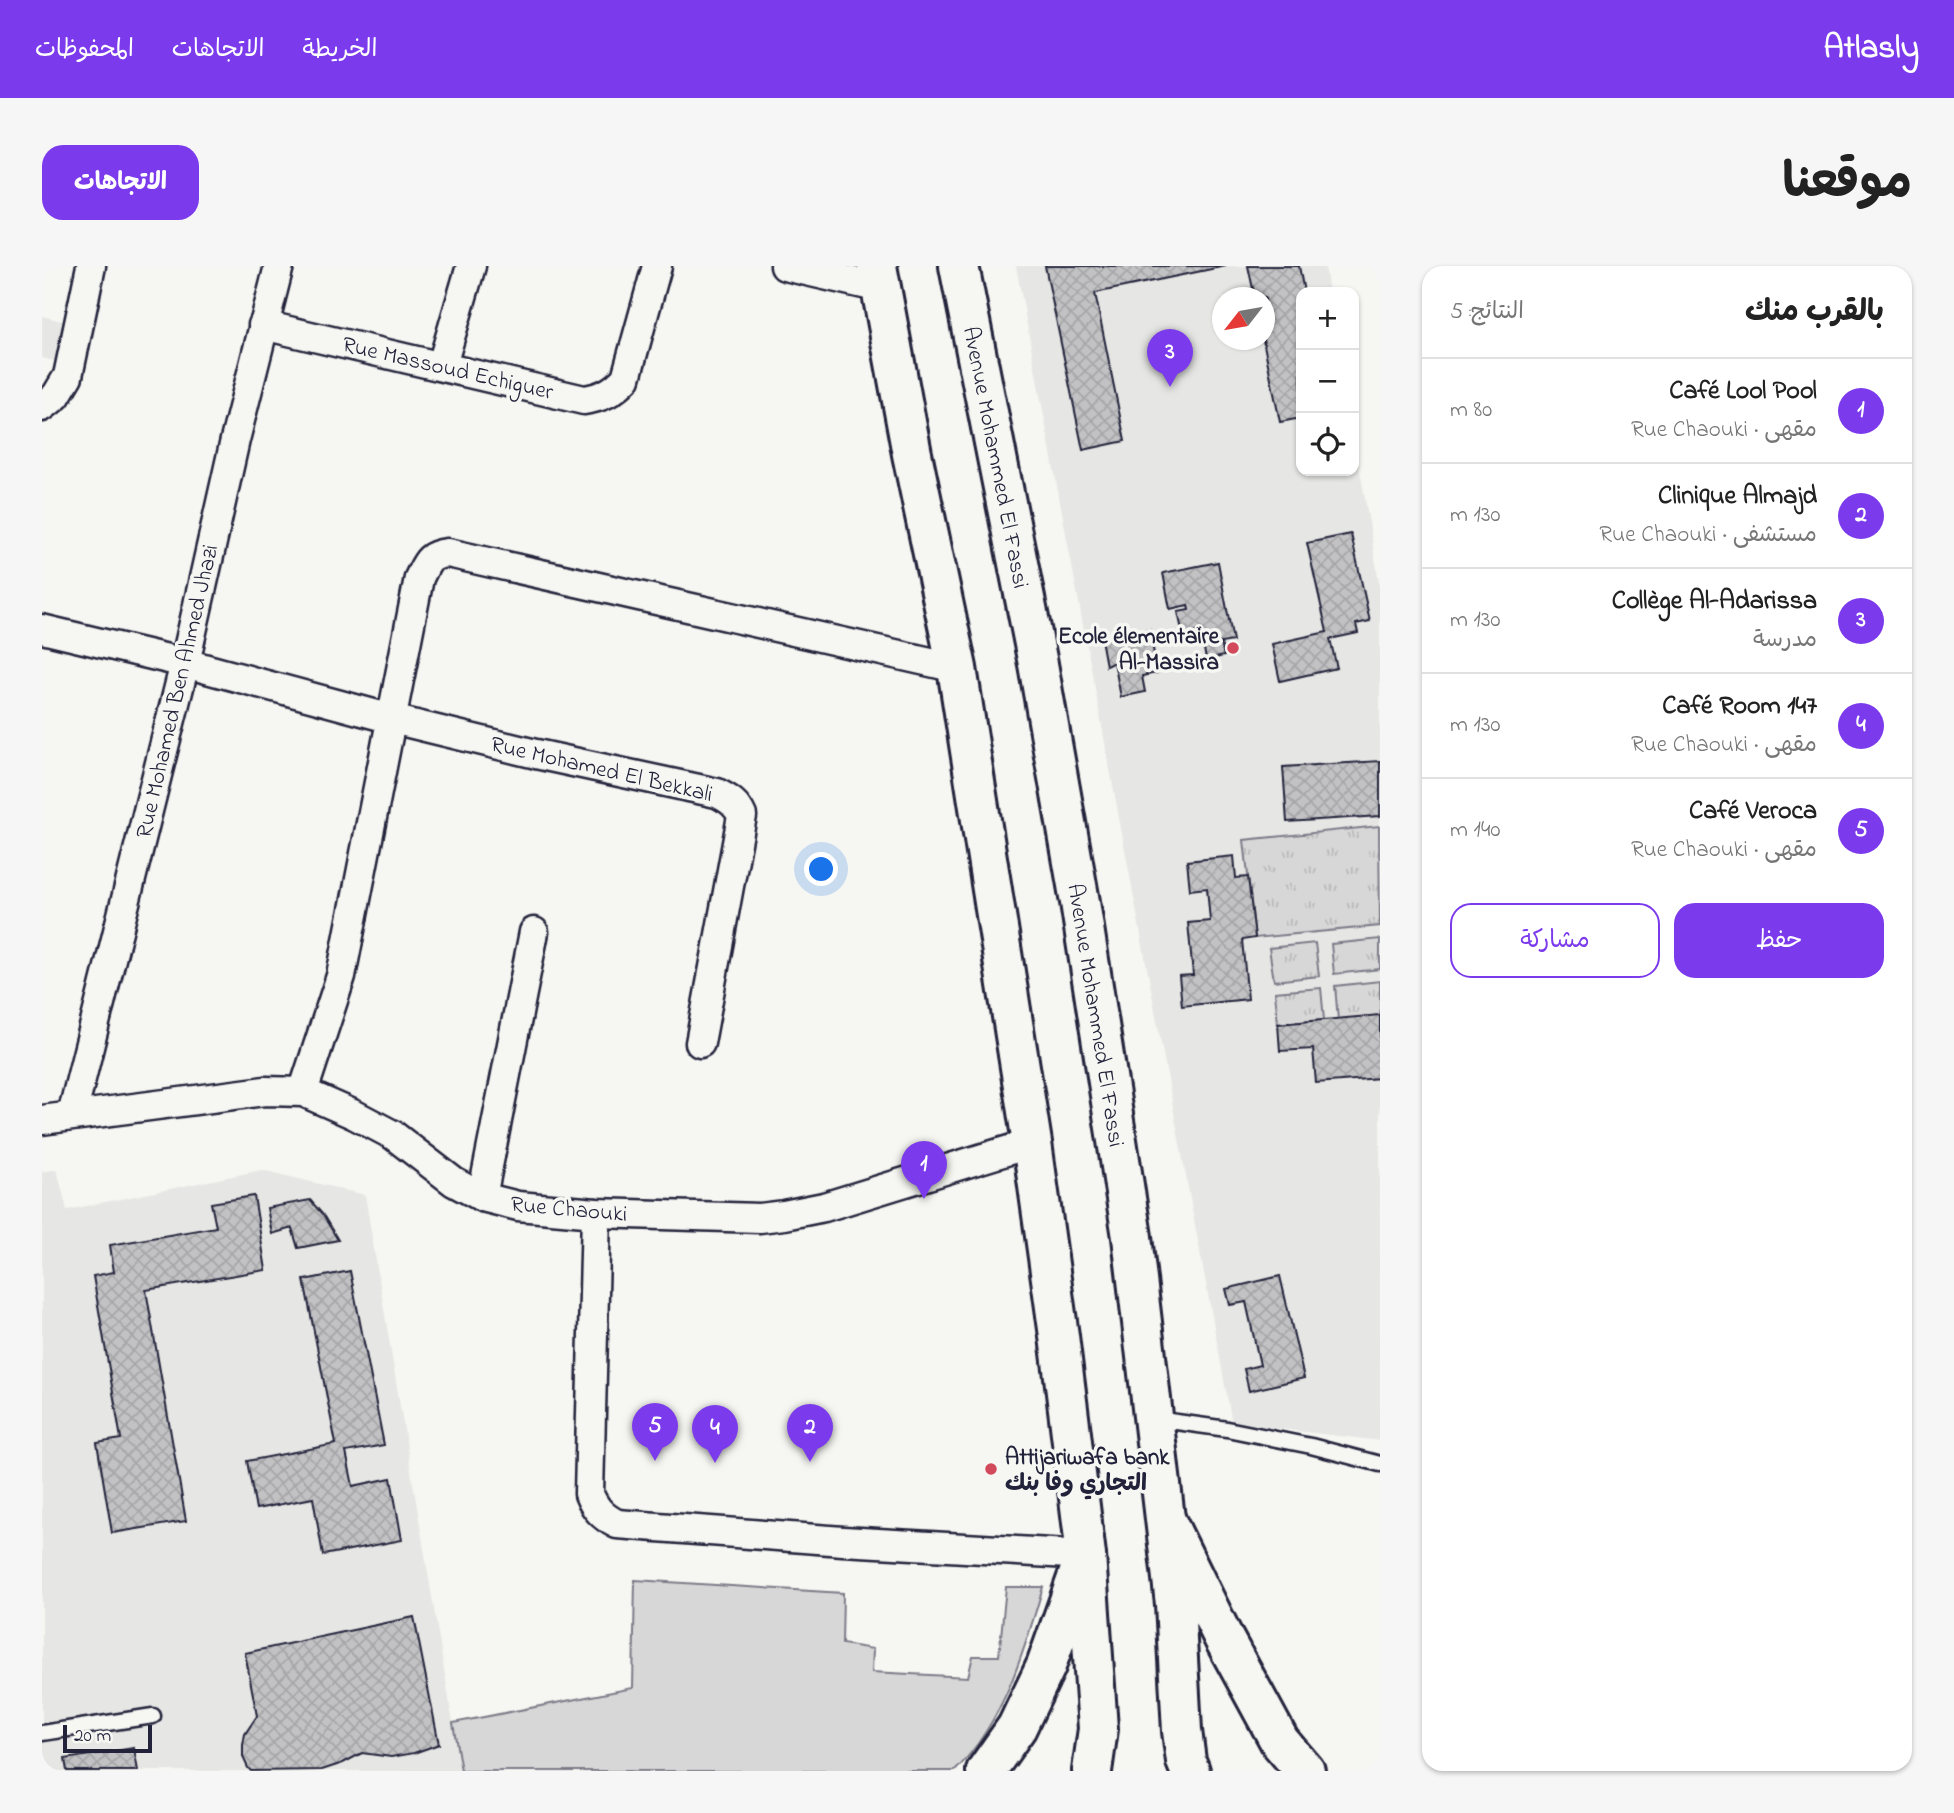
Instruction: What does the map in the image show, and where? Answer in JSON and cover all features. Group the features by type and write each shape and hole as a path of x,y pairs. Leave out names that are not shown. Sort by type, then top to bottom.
{"main road":[{"name":"Avenue Mohammed El Fassi","path":"959,266 1035,650 1080,902 1132,1237 1175,1604 1182,1731 1190,1771"},
{"path":"879,277 912,454 957,668 1032,1143 1086,1555 1098,1729 1092,1771"},
{"path":"1166,1521 1224,1639 1280,1742 1306,1771"},
{"path":"986,1771 1017,1727 1046,1667 1086,1555"}],"street":[{"path":"42,407 56,396 68,376 90,266"},
{"name":"Rue Mohamed Ben Ahmed Jhazi","path":"52,1117 185,663 235,440 279,266"},
{"path":"442,365 471,266"},
{"name":"Rue Massoud Echiguer","path":"263,325 584,400 601,397 615,389 625,378 657,266"},
{"path":"785,266 879,277"},
{"path":"303,1092 341,976 419,578 428,561 436,554 448,553 957,668"},
{"name":"Rue Mohamed El Bekkali","path":"42,629 185,663 392,719 536,754 717,793 729,798 742,816 701,1044"},
{"path":"482,1196 534,932"},
{"name":"Rue Chaouki","path":"52,1117 265,1091 303,1092 393,1135 454,1182 482,1196 518,1206 596,1213 760,1218 824,1207 1032,1143"},
{"path":"596,1213 589,1493 594,1507 606,1518 617,1524 1086,1555"}],"lane":[{"path":"1155,1419 1299,1443 1380,1464"},
{"path":"42,1733 153,1717"}],"shaded area":[{"path":"1016,266 1325,266 1328,287 1296,287 1296,476 1359,476 1359,464 1380,587 1380,1441 1232,1423"},
{"path":"42,316 69,323 60,362 42,358"},
{"path":"57,1169 67,1210 262,1170 365,1195 461,1771 42,1771 42,1172"}],"green space":[{"path":"1379,826 1380,926 1255,938 1244,840"},
{"path":"1380,939 1380,969 1334,974 1331,944"},
{"path":"1315,943 1319,976 1274,981 1269,948"},
{"path":"1380,981 1380,1015 1338,1020 1335,986"},
{"path":"1321,988 1324,1020 1278,1024 1275,992"},
{"path":"635,1580 843,1593 842,1644 873,1649 872,1672 968,1677 973,1656 999,1656 1006,1587 1043,1587 1020,1661 999,1708 987,1730 955,1771 461,1771 453,1723 633,1688"}],"building":[{"path":"1045,266 1226,266 1095,293 1125,441 1083,450"},
{"path":"1248,266 1299,266 1303,287 1296,287 1296,419 1280,422 1265,350 1275,350 1275,287 1253,287"},
{"path":"1351,534 1370,621 1356,624 1358,633 1330,639 1337,668 1280,681 1272,644 1327,632 1307,543"},
{"path":"1218,562 1233,641 1221,643 1224,656 1206,660 1201,631 1183,635 1178,612 1189,610 1188,605 1170,609 1163,573"},
{"path":"1150,630 1157,673 1142,676 1145,692 1121,697 1114,662 1106,666 1101,639"},
{"path":"1380,761 1380,816 1287,822 1283,767"},
{"path":"1234,856 1236,878 1248,877 1255,938 1242,940 1248,999 1182,1006 1179,976 1193,975 1188,923 1210,921 1207,888 1190,890 1187,861"},
{"path":"1380,1015 1380,1078 1316,1083 1313,1049 1280,1051 1278,1024"},
{"path":"254,1196 266,1270 146,1290 186,1521 112,1533 97,1443 121,1439 93,1276 114,1272 110,1245 216,1227 211,1203"},
{"path":"310,1200 338,1240 298,1248 292,1228 272,1234 267,1208"},
{"path":"350,1271 384,1445 346,1452 353,1486 391,1478 402,1540 323,1555 313,1498 256,1509 247,1461 336,1444 304,1280"},
{"path":"1280,1276 1304,1378 1249,1391 1244,1369 1260,1365 1246,1302 1230,1305 1226,1289"},
{"path":"414,1617 439,1744 414,1753 391,1757 362,1753 322,1770 251,1771 248,1768 243,1757 243,1745 245,1734 257,1716 245,1653"},
{"path":"134,1748 138,1771 67,1771 65,1759"}],"place":[{"name":"Collège Al-Adarissa","path":"1170,387"},
{"name":"Ecole élementaire Al-Massira","path":"1233,648"},
{"name":"Café Lool Pool","path":"924,1199"},
{"name":"Café Veroca","path":"655,1461"},
{"name":"Clinique Almajd","path":"810,1462"},
{"name":"Café Room 147","path":"715,1463"},
{"name":"Attijariwafa bank التجاري وفا بنك","path":"991,1469"}]}
